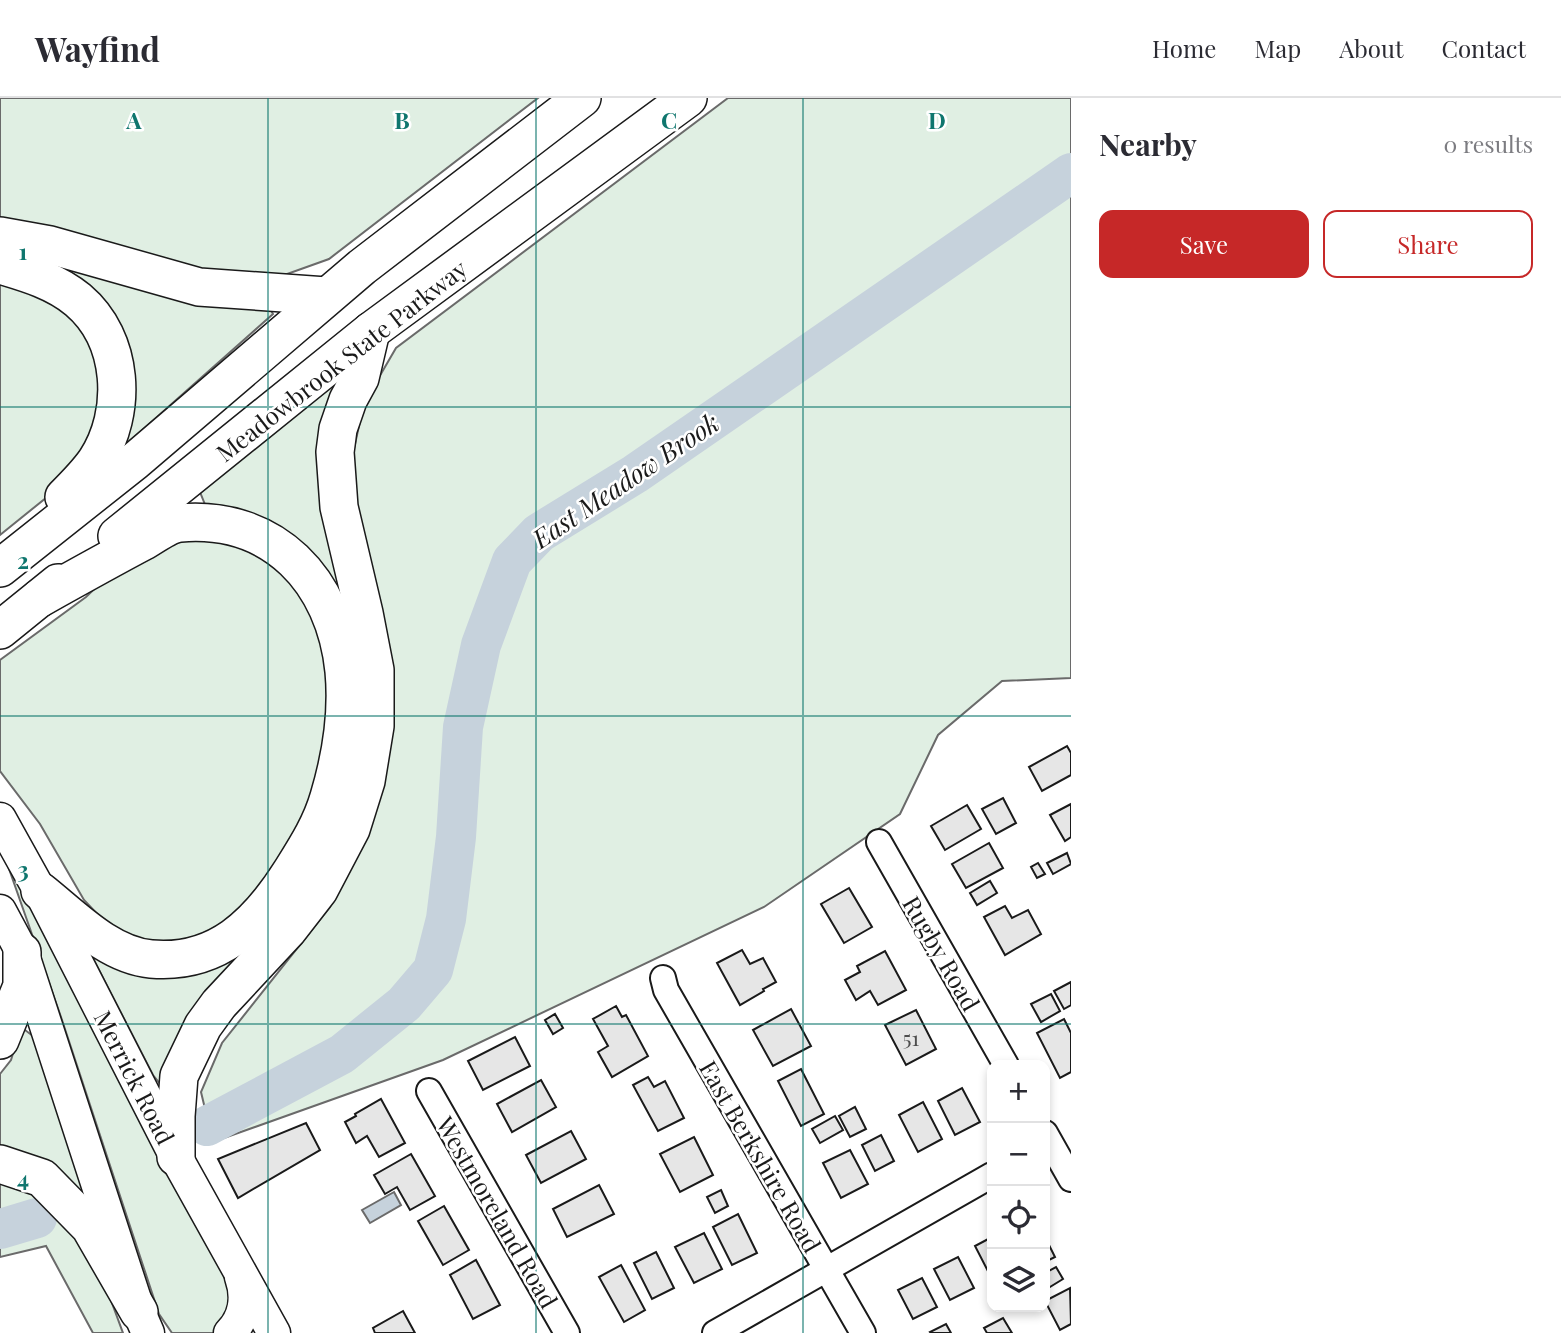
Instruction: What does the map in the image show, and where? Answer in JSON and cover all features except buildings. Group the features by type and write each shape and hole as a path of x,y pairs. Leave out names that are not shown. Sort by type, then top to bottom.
{"highway":[{"name":"Meadowbrook State Parkway","path":"4,565 135,461 326,296 582,98"},
{"name":"Meadowbrook State Parkway","path":"0,630 371,331 688,98"},
{"path":"0,236 50,245 199,287 326,296"},
{"path":"0,265 46,279 78,300 94,319 110,348 117,370 118,398 114,419 96,460 4,565"},
{"path":"176,1157 179,1076 203,1026 219,1004 288,930 318,891 351,829 366,781 375,726 374,670 364,613 339,508 335,452 338,429 348,400 360,378 371,331"},
{"path":"40,598 177,523 226,524 268,539 297,561 317,587 332,617 344,671 344,726 329,798 315,835 272,902 247,927 209,951 185,959 149,959 113,948 40,891"},
{"path":"0,1040 22,986 22,952"},
{"path":"0,1164 42,1178 90,1227 147,1326"}],"main road":[{"name":"Merrick Road","path":"0,819 40,891 176,1157 274,1333"},
{"path":"0,911 22,952 147,1326"},
{"path":"230,1333 240,1323 247,1292 235,1262"}],"street":[{"name":"Rugby Road","path":"878,842 1003,1060"},
{"name":"East Berkshire Road","path":"663,978 666,990 863,1333"},
{"name":"Westmoreland Road","path":"429,1091 567,1333"},
{"path":"1053,1138 1071,1179"},
{"path":"715,1333 987,1178"}],"green space":[{"path":"0,98 538,98 329,259 276,278 219,277 0,223"},
{"path":"728,98 1071,98 1071,678 1002,681 938,735 900,814 764,907 443,1060 213,1142 201,1092 222,1043 330,907 372,812 348,476 364,403 396,348"},
{"path":"18,256 266,301 273,314 104,464 131,379"},
{"path":"0,277 89,323 108,416 57,489 0,535"},
{"path":"346,369 352,377 333,416 325,466 329,502 363,649 369,703 360,768 345,821 310,891 232,977 192,1029 165,1090 153,1075 79,931 104,950 143,967 181,969 217,958 257,933 300,887 336,818 351,770 358,707 352,649 335,591 301,549 256,520 206,507 200,492"},
{"path":"216,532 282,556 323,613 333,750 273,884 209,941 162,948 119,937 84,900 40,824 0,771 0,660 86,597 134,551"},
{"path":"13,863 231,1289 234,1302 221,1333 172,1333 159,1314 8,866"},
{"path":"21,1027 33,1036 96,1223 0,1154 0,1074 11,1060"},
{"path":"0,1183 34,1187 98,1265 123,1333 93,1333 46,1246 0,1257"}],"shaded area":[{"path":"394,1192 401,1205 370,1223 362,1210"}],"waterway":[{"name":"East Meadow Brook","path":"207,1126 342,1054 404,1004 433,970 446,919 456,837 463,727 481,645 512,561 539,533 635,474 1071,173"},
{"name":"East Meadow Brook","path":"0,1229 37,1218"}]}
